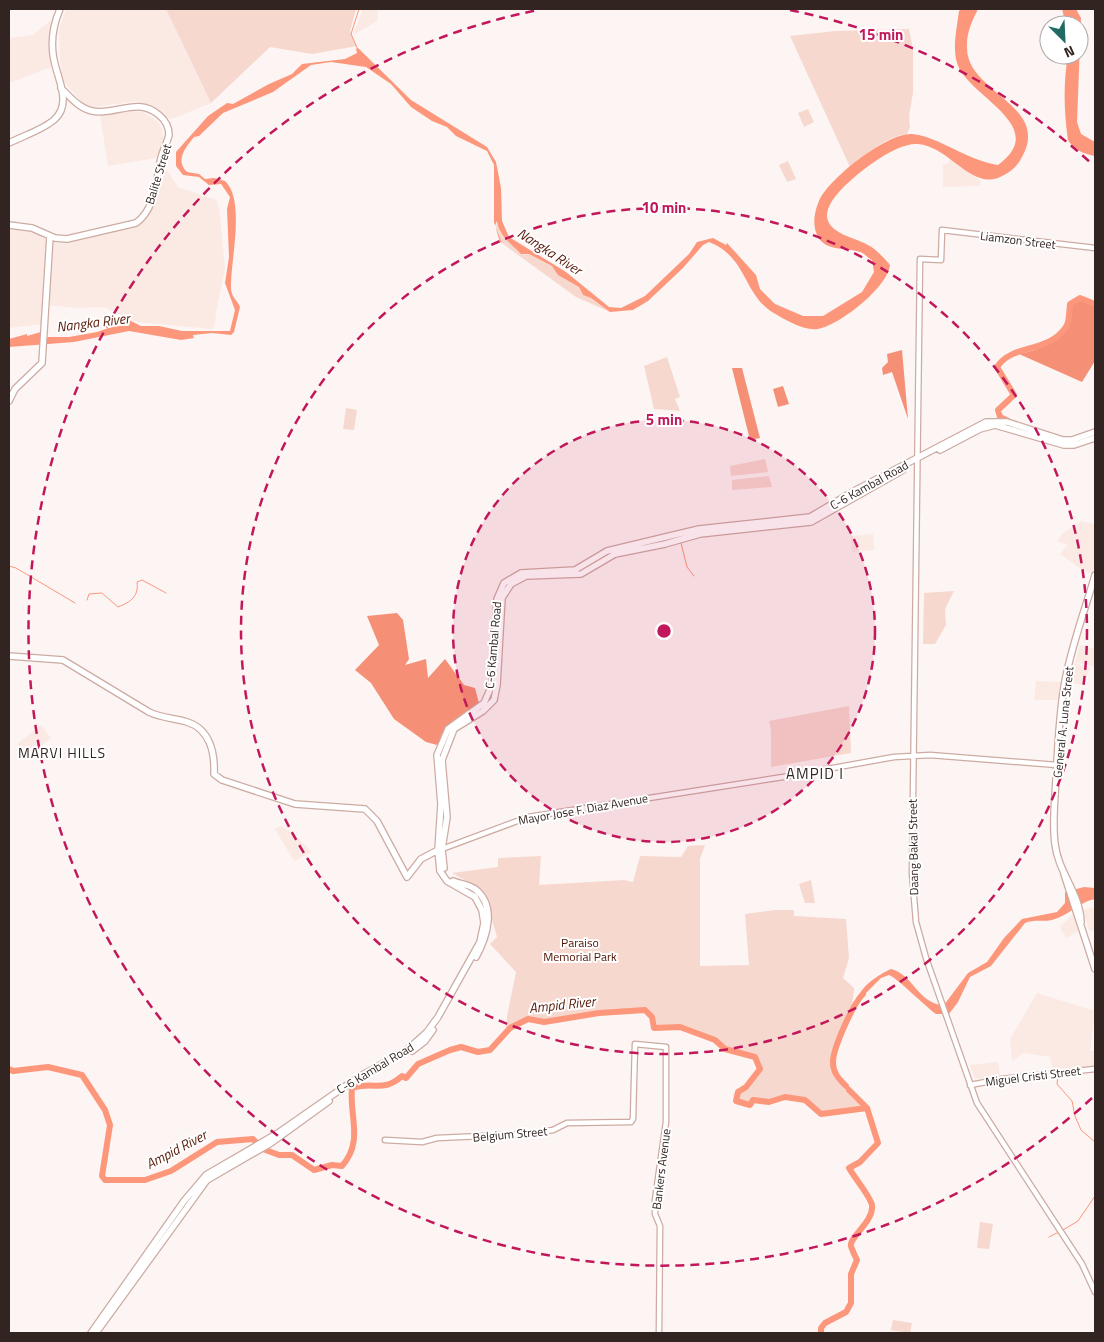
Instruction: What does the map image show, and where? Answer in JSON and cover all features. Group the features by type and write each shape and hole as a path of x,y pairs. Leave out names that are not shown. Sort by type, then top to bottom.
{"main road":[{"path":"9,142 55,118 63,107 52,47 53,31 60,9"},
{"name":"Balite Street","path":"50,236 62,239 80,237 136,223 142,219 152,200 169,135 163,119 146,106 94,111 80,105 61,88"},
{"path":"9,225 32,228 50,236 41,366 15,389 9,401"},
{"name":"C-6 Kambal Road","path":"918,460 978,425 992,421 1007,422 1063,440 1072,440 1095,432"},
{"name":"C-6 Kambal Road","path":"91,1333 198,1183 212,1171 270,1141 340,1088 411,1047 427,1032 441,1011 480,942 484,923 482,910 475,897 450,883 443,876 440,849 441,817 437,755 448,729 480,707 488,698 492,685 496,645 498,595 504,583 516,574 525,572 583,568 607,551 699,529 810,517 980,429 994,425 1064,446 1074,445 1095,438"},
{"name":"General A. Luna Street","path":"1095,575 1079,623 1065,681 1057,765 1054,838 1095,965"},
{"name":"Mayor Jose F. Diaz Avenue","path":"9,656 63,660 149,712 160,717 186,722 195,726 208,740 214,762 214,774 222,780 295,804 364,810 377,821 407,877 421,859 440,849"},
{"name":"C-6 Kambal Road","path":"96,1333 203,1184 241,1157"}],"street":[{"name":"Liamzon Street","path":"920,259 941,260 942,230 1095,248"},
{"name":"Daang Bakal Street","path":"920,259 912,873 916,922 970,1085 989,1122 1082,1264 1095,1292"},
{"name":"Mayor Jose F. Diaz Avenue","path":"440,849 528,817 913,755 1057,765"},
{"name":"Belgium Street","path":"385,1140 422,1142 437,1138 528,1134 553,1130 567,1123 631,1122 633,1120 635,1044 666,1047 668,1063"},
{"name":"Bankers Avenue","path":"660,1333 660,1226 655,1214 655,1200 666,1122 668,1063"},
{"name":"Miguel Cristi Street","path":"970,1085 1009,1078 1095,1069"}],"shaded area":[{"path":"66,9 166,9 211,103 172,119 163,118 138,101 93,107 82,102 61,79 59,29"},
{"path":"363,9 378,9 377,21 353,35"},
{"path":"961,9 978,9 967,38 967,48 971,63 980,77 1017,112 1026,124 1028,139 1022,157 1010,172 993,179 982,179 941,153 930,147 918,144 898,148 887,154 864,169 845,185 829,206 827,219 829,223 836,231 871,247 890,265 881,284 861,304 838,320 818,329 800,326 772,312 755,295 731,257 709,242 703,245 683,268 648,301 633,310 610,312 591,298 583,295 579,287 558,275 552,266 529,254 521,254 503,236 497,221 495,226 494,165 487,151 456,136 447,127 432,121 411,107 391,84 366,67 331,62 311,65 273,92 223,113 199,136 194,137 183,154 183,168 187,172 199,174 205,179 214,178 225,181 231,190 235,202 236,232 231,288 232,294 240,307 234,332 231,335 212,333 193,335 194,338 181,340 129,331 74,342 9,347 9,339 27,334 27,336 41,332 45,337 69,337 97,332 114,326 130,326 118,321 129,320 141,326 159,326 182,331 230,331 235,310 225,283 229,257 227,209 230,197 221,184 209,185 199,177 183,175 176,166 176,152 208,116 227,103 233,104 269,84 292,74 302,64 345,59 357,53 356,49 358,48 411,100 487,147 496,162 501,188 502,221 509,237 566,272 609,307 621,308 645,296 689,254 697,242 713,238 726,245 727,243 756,275 760,289 775,304 803,316 823,316 862,292 874,272 872,260 860,252 826,245 818,237 815,228 815,214 819,201 834,181 860,158 901,135 912,134 932,139 976,159 998,165 1012,152 1016,139 1013,126 968,80 959,68 955,55 955,40 959,11"},
{"path":"1062,9 1076,9 1079,15 1064,15"},
{"path":"51,20 51,67 9,83 9,38 33,35"},
{"path":"1067,65 1079,65 1077,122 1081,134 1095,142 1095,156 1080,151 1068,140 1065,77"},
{"path":"130,111 143,112 157,121 162,129 164,141 156,158 108,166 100,115"},
{"path":"951,159 981,181 979,186 943,187 943,164 947,164"},
{"path":"165,167 178,187 216,200 219,208 225,268 215,324 212,329 137,322 104,307 77,308 48,305 53,242 61,243 80,240 141,224 157,195 162,168"},
{"path":"9,229 36,232 47,239 41,324 9,328"},
{"path":"1079,299 1095,306 1095,361 1082,382 1019,354 1046,345 1069,327 1071,305"},
{"path":"902,350 908,419 892,372 883,375 882,368 888,362 887,354"},
{"path":"732,368 742,368 760,438 750,440"},
{"path":"783,386 789,404 778,407 773,389"},
{"path":"1081,521 1095,524 1095,560 1092,574 1084,571 1060,554 1068,545 1057,541 1063,533"},
{"path":"873,534 874,550 852,552 851,536"},
{"path":"397,613 403,620 409,659 405,665 426,659 428,678 445,659 464,685 475,688 479,703 447,726 437,745 426,742 394,719 371,683 355,670 379,645 367,616"},
{"path":"1080,645 1095,649 1095,667 1075,662"},
{"path":"1074,663 1090,667 1084,685 1070,683"},
{"path":"1036,681 1062,682 1059,700 1034,700"},
{"path":"41,725 51,738 27,757 17,744"},
{"path":"280,826 292,832 312,852 294,861 275,829"},
{"path":"1084,887 1095,888 1095,899 1058,918 1049,921 1025,923 991,966 970,977 958,1002 949,1014 936,1014 889,975 881,978 858,1001 866,986 891,969 905,977 928,1000 935,1004 944,1005 968,973 987,962 1004,938 1022,919 1057,912 1065,903 1065,892"},
{"path":"1095,907 1095,932 1089,930 1083,910"},
{"path":"1073,914 1079,931 1066,938 1060,927"},
{"path":"1037,993 1095,1011 1090,1051 1095,1051 1095,1066 1053,1071 1050,1057 1024,1053 1012,1061 1010,1039"},
{"path":"998,1062 1000,1076 975,1079 970,1065"}],"green space":[{"path":"166,9 356,9 350,31 357,46 312,54 270,47 211,103"},
{"path":"909,29 913,50 913,93 909,116 910,127 907,134 884,142 850,167 790,36 835,31"},
{"path":"808,109 814,122 804,127 798,113"},
{"path":"788,161 796,179 787,182 779,165"},
{"path":"498,221 504,237 524,255 529,254 552,266 559,275 579,287 583,295 591,298 610,312 576,297 503,244 497,232"},
{"path":"667,357 680,397 675,399 680,411 654,409 644,366"},
{"path":"346,408 357,410 354,430 343,429"},
{"path":"765,459 768,472 731,476 730,466"},
{"path":"769,476 772,487 732,490 732,480"},
{"path":"954,591 945,609 946,625 935,644 923,644 924,593"},
{"path":"849,706 851,753 771,767 771,731 769,721"},
{"name":"Paraiso Memorial Park","path":"705,845 700,859 700,966 749,965 745,914 775,910 794,910 794,916 846,919 849,958 843,978 854,988 852,1007 833,1061 837,1078 867,1108 821,1114 805,1100 786,1097 769,1102 753,1100 750,1105 736,1101 738,1092 746,1087 760,1069 756,1057 725,1049 715,1040 680,1027 654,1028 652,1017 645,1010 599,1013 544,1022 528,1019 516,1023 512,1028 506,1027 516,972 490,944 497,937 487,903 479,888 452,873 498,867 498,858 541,856 539,885 624,880 633,882 640,856 681,857 688,846"},
{"path":"811,880 815,903 805,903 799,884"},
{"path":"980,1222 993,1224 989,1249 977,1248"},
{"path":"893,1320 912,1323 910,1333 891,1330"}],"waterway":[{"path":"358,50 351,34 359,9"},
{"path":"1008,421 1000,417 998,410 1014,395 997,367 1012,354 1050,341 1059,335 1067,325 1070,304 1080,298 1095,304"},
{"path":"681,543 687,567 694,576"},
{"path":"9,566 16,568 75,603"},
{"path":"87,600 89,594 102,593 118,607 133,598 137,591 137,582 142,580 166,593"},
{"name":"Ampid River","path":"846,1086 835,1073 833,1066 834,1055 849,1016 863,994"},
{"name":"Ampid River","path":"9,1069 13,1071 48,1067 82,1075 105,1110 110,1125 102,1176 105,1180 145,1180 171,1171 217,1142 253,1139 263,1149 279,1155 292,1155 314,1170 332,1165 342,1166 349,1157 354,1138 352,1088 384,1085 402,1076 406,1078 418,1064 450,1050 461,1047 478,1052 490,1050 510,1028 528,1019 544,1022 599,1013 645,1010 652,1017 654,1028 680,1027 715,1040 725,1049 755,1057 760,1069 746,1087 738,1092 736,1101 750,1105 753,1100 769,1102 785,1097 805,1100 821,1114 867,1108"},
{"path":"1058,1075 1057,1084 1072,1101 1075,1116 1081,1130 1095,1142"},
{"name":"Ampid River","path":"821,1333 821,1328 825,1323 846,1312 851,1303 851,1274 857,1260 851,1248 851,1242 866,1223 872,1211 871,1201 849,1168 860,1162 878,1143 867,1108 849,1090"},
{"path":"1063,1230 1078,1221 1095,1196"},
{"path":"1049,1237 1059,1232"}],"district":[{"name":"MARVI HILLS","path":"62,752"},
{"name":"AMPID I","path":"815,773"}],"water label":[{"name":"Nangka River","path":"550,251"},
{"name":"Nangka River","path":"93,322"}]}
